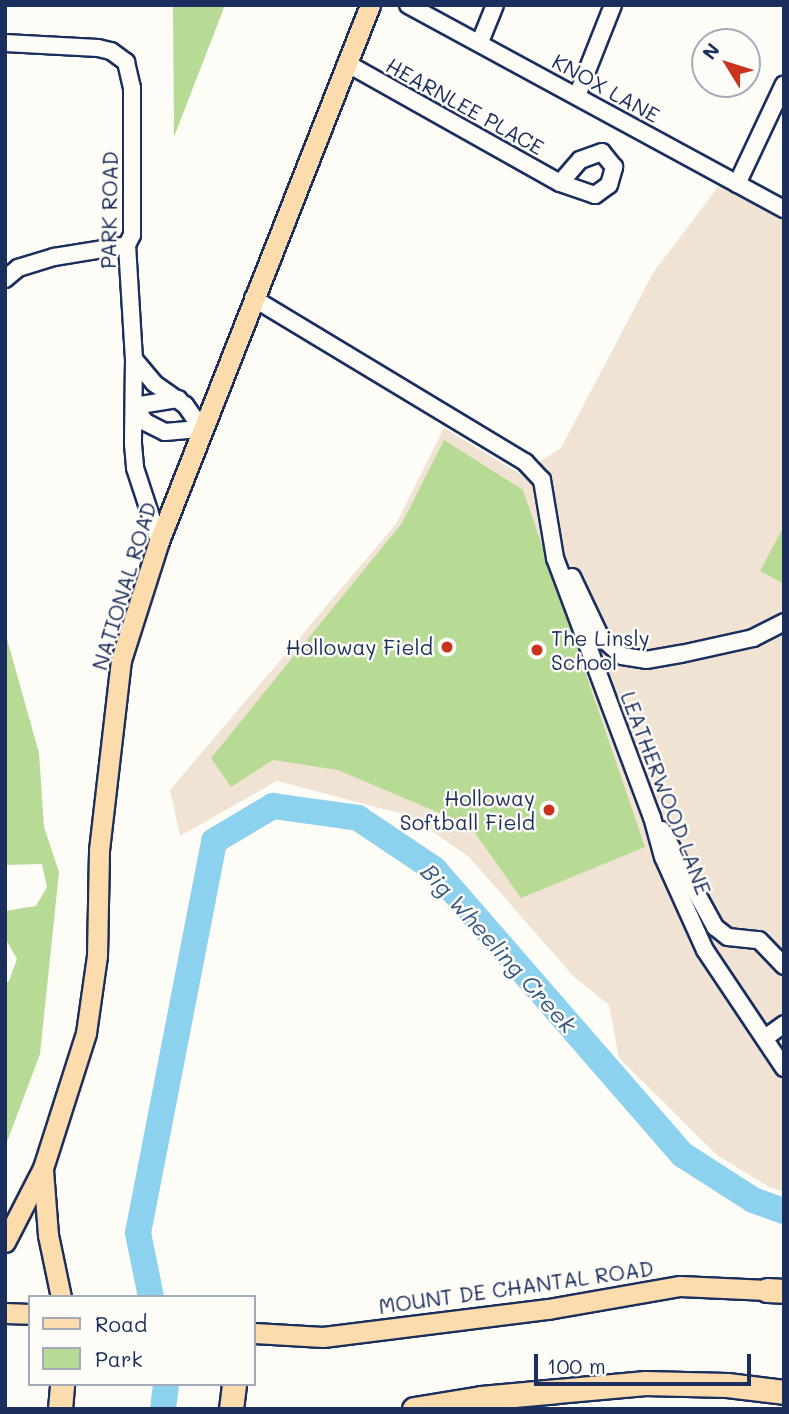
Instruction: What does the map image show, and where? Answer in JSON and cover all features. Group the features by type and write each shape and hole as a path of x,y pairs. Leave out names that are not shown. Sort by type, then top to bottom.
{"highway":[{"path":"415,1409 481,1398 645,1383 727,1385 784,1392"},
{"path":"60,1409 62,1386"},
{"path":"231,1409 234,1386"}],"main road":[{"name":"NATIONAL ROAD","path":"5,1241 43,1168 86,1033 97,956 99,850 121,660 159,541 370,5"},
{"path":"43,1168 48,1235 61,1295"},
{"name":"MOUNT DE CHANTAL ROAD","path":"256,1333 323,1337 548,1309 680,1286 778,1292"},
{"path":"5,1312 28,1314"}],"street":[{"name":"KNOX LANE","path":"408,5 784,209"},
{"path":"480,42 495,5"},
{"path":"577,96 613,5"},
{"name":"PARK ROAD","path":"5,43 98,48 111,51 126,62 132,88 132,235 127,245 134,359 135,468 159,541"},
{"name":"HEARNLEE PLACE","path":"348,64 560,183"},
{"path":"737,184 784,84"},
{"path":"5,279 18,268 30,264 127,245"},
{"name":"LEATHERWOOD LANE","path":"253,298 525,462 541,480 555,558 652,817 663,857 705,950 784,1068"},
{"path":"134,359 154,383 178,399 202,429"},
{"path":"178,399 134,406 145,422 165,432 202,429"},
{"path":"550,532 600,636 622,656 646,660 681,654 753,638 784,622"},
{"path":"652,817 664,832 715,927 728,937 759,940 784,966"},
{"path":"765,1038 784,1024"}],"shaded area":[{"name":"The Linsly School","path":"721,183 784,215 784,1192 769,1187 717,1155 619,1058 609,1005 574,977 469,857 410,816 277,781 180,836 170,790 396,524 444,428 520,474 561,448 653,273"}],"green space":[{"path":"173,5 225,5 174,137"},
{"path":"444,440 523,490 645,847 521,898 470,826 338,770 273,760 231,787 211,758 402,523"},
{"path":"784,526 784,584 760,571"},
{"path":"5,632 39,753 44,827 59,872 40,1054 5,1147 5,983 9,981 17,959 5,938 5,911 36,906 47,887 42,864 5,865"}],"waterway":[{"name":"Big Wheeling Creek","path":"151,1295 138,1233 214,841 273,806 358,818 434,869 683,1155 753,1200 784,1211"},
{"name":"Big Wheeling Creek","path":"163,1409 166,1386"}],"place":[{"name":"Holloway Field","path":"447,647"},
{"name":"The Linsly School","path":"537,650"},
{"name":"Holloway Softball Field","path":"549,810"}]}
